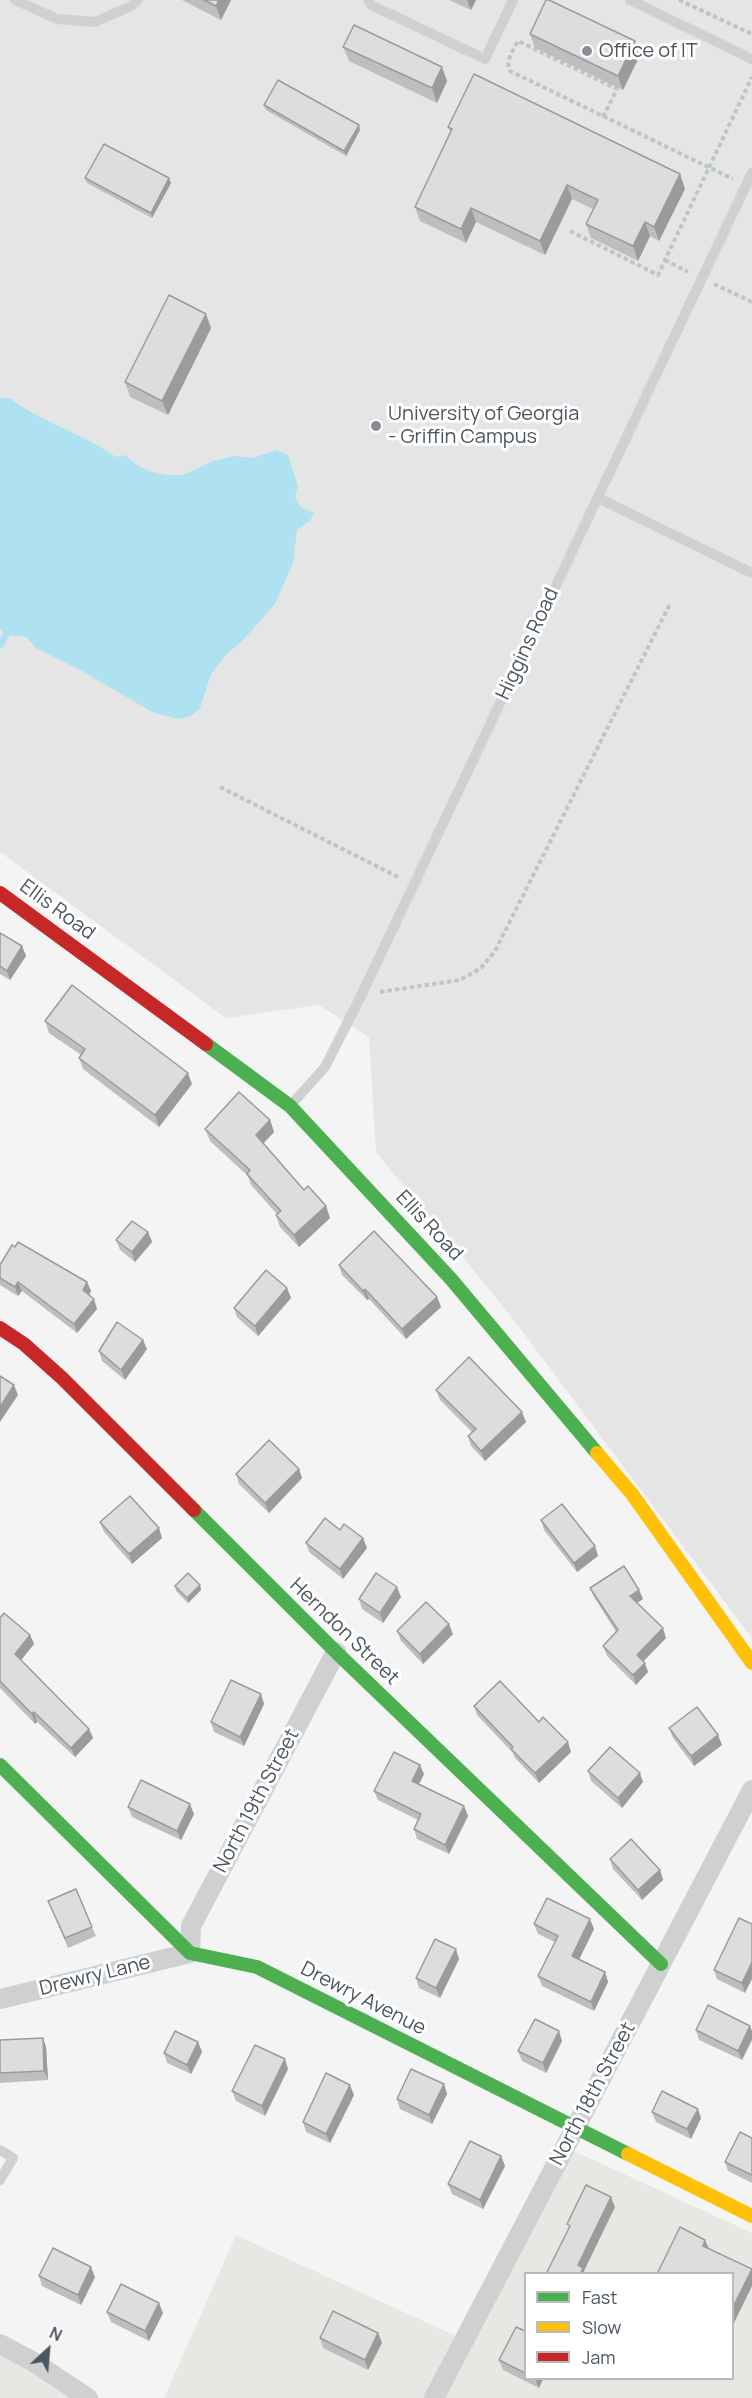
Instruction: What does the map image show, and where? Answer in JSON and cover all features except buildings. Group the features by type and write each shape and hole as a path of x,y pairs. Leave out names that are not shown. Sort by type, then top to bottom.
{"street":[{"name":"Ellis Road","path":"0,892 290,1106 452,1279 632,1494 752,1664"},
{"name":"Herndon Street","path":"0,1328 24,1344 62,1378 336,1652 661,1964"},
{"name":"North 19th Street","path":"190,1953 191,1926 336,1652"},
{"path":"0,1765 190,1953"},
{"name":"North 18th Street","path":"434,2398 752,1790"},
{"name":"Drewry Lane","path":"0,1999 190,1953"},
{"name":"Drewry Avenue","path":"190,1953 257,1967 752,2216"},
{"path":"0,2344 32,2361 88,2398"}],"lane":[{"path":"15,0 57,19 95,22 132,6 138,0"},
{"path":"368,0 371,5 485,59 513,0"},
{"path":"630,0 752,59"},
{"name":"Higgins Road","path":"290,1106 326,1067 752,173"},
{"path":"598,498 752,573"},
{"path":"0,2150 13,2157 0,2180"}],"path":[{"path":"679,0 752,34"},
{"path":"603,117 617,89 518,41 509,59 510,71 603,117 746,185"},
{"path":"570,231 658,275 752,77"},
{"path":"359,1000 382,992 460,980 481,968 495,951 669,604"},
{"path":"220,787 414,885"}],"shaded area":[{"name":"University of Georgia - Griffin Campus","path":"0,0 752,0 752,1638 507,1311 376,1152 369,1037 319,1005 226,1018 0,852"},
{"path":"572,2150 752,2233 752,2398 164,2398 236,2235 469,2342"},
{"path":"0,2353 84,2398 0,2398"}],"water":[{"path":"0,398 10,398 22,407 90,441 116,457 125,455 137,465 151,472 183,475 213,461 235,456 253,458 276,450 288,455 298,486 295,496 300,507 314,513 310,521 297,530 293,563 275,604 244,639 225,656 211,674 200,708 191,716 178,719 152,712 84,672 36,648 26,637 6,635 0,629"}],"waterway":[{"path":"0,645 6,635"}],"traffic: fast":[{"path":"206,1044 290,1106 451,1279 597,1453"},
{"path":"194,1510 336,1652 661,1964"},
{"path":"0,1765 190,1953 257,1967 628,2154"}],"traffic: slow":[{"path":"597,1453 632,1494 752,1663"},
{"path":"628,2154 752,2216"}],"traffic: jam":[{"path":"0,893 206,1044"},
{"path":"0,1328 24,1344 62,1378 194,1510"}],"place":[{"name":"Office of IT","path":"587,51"},
{"name":"University of Georgia - Griffin Campus","path":"376,426"}]}
